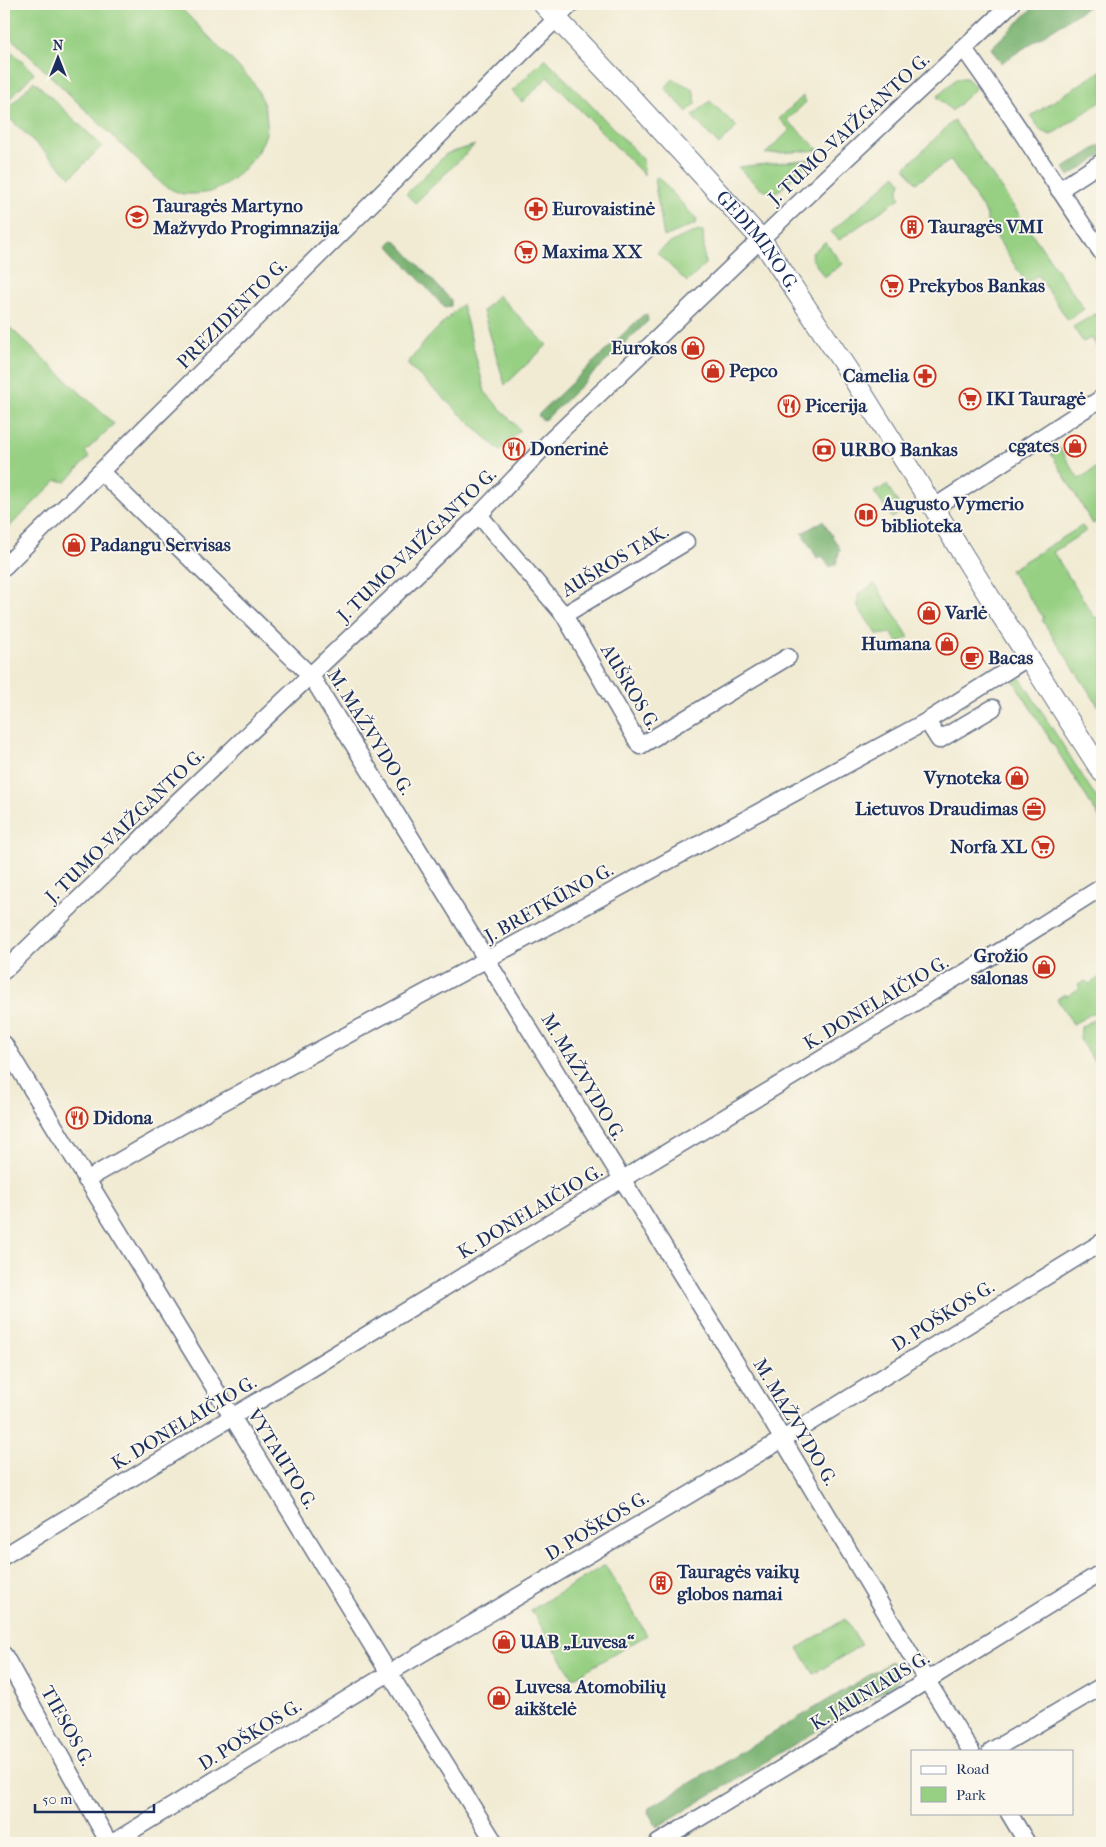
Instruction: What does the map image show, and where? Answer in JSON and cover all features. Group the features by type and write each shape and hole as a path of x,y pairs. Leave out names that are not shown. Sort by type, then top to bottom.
{"main road":[{"name":"GEDIMINO G.","path":"550,11 761,239 841,360 1102,772"}],"street":[{"name":"PREZIDENTO G.","path":"4,567 482,94 550,11 571,4"},
{"name":"J. TUMO-VAIŽGANTO G.","path":"4,971 176,803 480,514 548,443 1011,4"},
{"path":"964,49 989,82 1102,252"},
{"path":"1059,190 1102,162"},
{"path":"933,508 1102,398"},
{"name":"M. MAŽVYDO G.","path":"101,472 311,676 783,1439 926,1681 970,1750"},
{"name":"AUŠROS G.","path":"480,514 564,615 640,746 788,657"},
{"name":"AUŠROS TAK.","path":"564,615 686,542"},
{"name":"J. BRETKŪNO G.","path":"86,1180 214,1107 927,721 1029,657"},
{"path":"927,721 939,740 993,708"},
{"name":"K. DONELAIČIO G.","path":"4,1556 622,1179 1012,944 1102,887"},
{"name":"VYTAUTO G.","path":"4,1044 495,1843"},
{"name":"D. POŠKOS G.","path":"110,1843 389,1673 783,1439 1102,1242"},
{"name":"K. JAUNIAUS G.","path":"658,1843 1102,1572"},
{"name":"TIESOS G.","path":"4,1655 110,1843"},
{"path":"993,1750 1102,1686"},
{"path":"1009,1814 1027,1843"}],"green space":[{"path":"4,4 177,4 253,82 261,97 266,114 266,134 262,144 241,172 223,186 212,191 182,194 163,185 4,31"},
{"path":"1037,4 1092,4 1001,63 991,48"},
{"path":"4,44 34,73 4,105"},
{"path":"545,58 643,159 644,175 548,77 522,102 512,91"},
{"path":"1102,70 1102,101 1051,135 1041,131 1031,116"},
{"path":"957,78 967,78 976,88 952,111 937,97"},
{"path":"673,79 693,89 696,103 687,112 665,88"},
{"path":"34,81 102,146 71,177 4,113"},
{"path":"803,96 806,102 787,120 819,150 765,154 790,130 779,119"},
{"path":"710,101 737,127 719,145 692,116"},
{"path":"954,120 1084,309 1068,320 1038,275 1026,283 987,222 987,215 951,160 916,183 905,168"},
{"path":"1102,144 1102,155 1069,176 1064,168"},
{"path":"475,145 415,203 406,194 446,154"},
{"path":"813,159 780,190 774,192 762,189 738,167"},
{"path":"896,175 901,182 898,193 900,198 839,240 831,232"},
{"path":"658,177 697,220 695,224 664,237 654,179"},
{"path":"703,231 705,265 687,282 657,253 678,239 691,233"},
{"path":"393,240 451,300 451,306 445,308 389,246"},
{"path":"825,242 843,264 824,277 811,257 812,253"},
{"path":"498,295 547,345 505,385 483,311"},
{"path":"462,304 485,392 520,430 500,451 407,364 428,338"},
{"path":"1102,310 1102,353 1091,338 1083,342 1073,327"},
{"path":"643,315 647,315 648,321 547,418 543,420 538,416 540,413"},
{"path":"4,322 114,424 85,452 89,457 66,482 57,480 4,532"},
{"path":"1059,447 1079,479 1102,464 1102,518 1093,524 1050,452"},
{"path":"887,485 903,511 892,518 874,492"},
{"path":"823,521 840,549 836,564 830,567 822,556 817,558 802,533"},
{"path":"1082,526 1086,531 1053,552 1095,618 1102,614 1102,705 1099,707 1042,620 1044,618 1010,570"},
{"path":"875,584 909,637 898,643 891,633 878,635 858,608 858,594"},
{"path":"1011,677 1021,679 1102,807 1102,822"},
{"path":"1102,976 1102,1008 1073,1024 1057,999 1065,994 1067,996 1080,988 1078,985 1086,981 1089,984"},
{"path":"1102,1015 1102,1044 1094,1049 1102,1062 1102,1073 1080,1040 1081,1027"},
{"path":"605,1565 647,1635 573,1678 531,1610"},
{"path":"845,1619 861,1645 814,1674 798,1648"},
{"path":"891,1662 897,1666 900,1676 898,1682 657,1827 648,1812 649,1808"}],"place":[{"name":"Eurovaistinė","path":"536,209"},
{"name":"Tauragės Martyno Mažvydo Progimnazija","path":"137,217"},
{"name":"Tauragės VMI","path":"912,227"},
{"name":"Maxima XX","path":"526,252"},
{"name":"Prekybos Bankas","path":"892,286"},
{"name":"Eurokos","path":"693,348"},
{"name":"Pepco","path":"713,371"},
{"name":"Camelia","path":"925,376"},
{"name":"IKI Tauragė","path":"970,399"},
{"name":"Picerija","path":"789,406"},
{"name":"cgates","path":"1075,446"},
{"name":"Donerinė","path":"514,449"},
{"name":"URBO Bankas","path":"824,450"},
{"name":"Augusto Vymerio biblioteka","path":"866,515"},
{"name":"Padangu Servisas","path":"74,545"},
{"name":"Varlė","path":"929,613"},
{"name":"Humana","path":"947,644"},
{"name":"Bacas","path":"972,658"},
{"name":"Vynoteka","path":"1017,778"},
{"name":"Lietuvos Draudimas","path":"1034,809"},
{"name":"Norfa XL","path":"1043,847"},
{"name":"Grožio salonas","path":"1044,967"},
{"name":"Didona","path":"77,1118"},
{"name":"Tauragės vaikų globos namai","path":"661,1583"},
{"name":"UAB „Luvesa“","path":"504,1642"},
{"name":"Luvesa Atomobilių aikštelė","path":"499,1698"}]}
